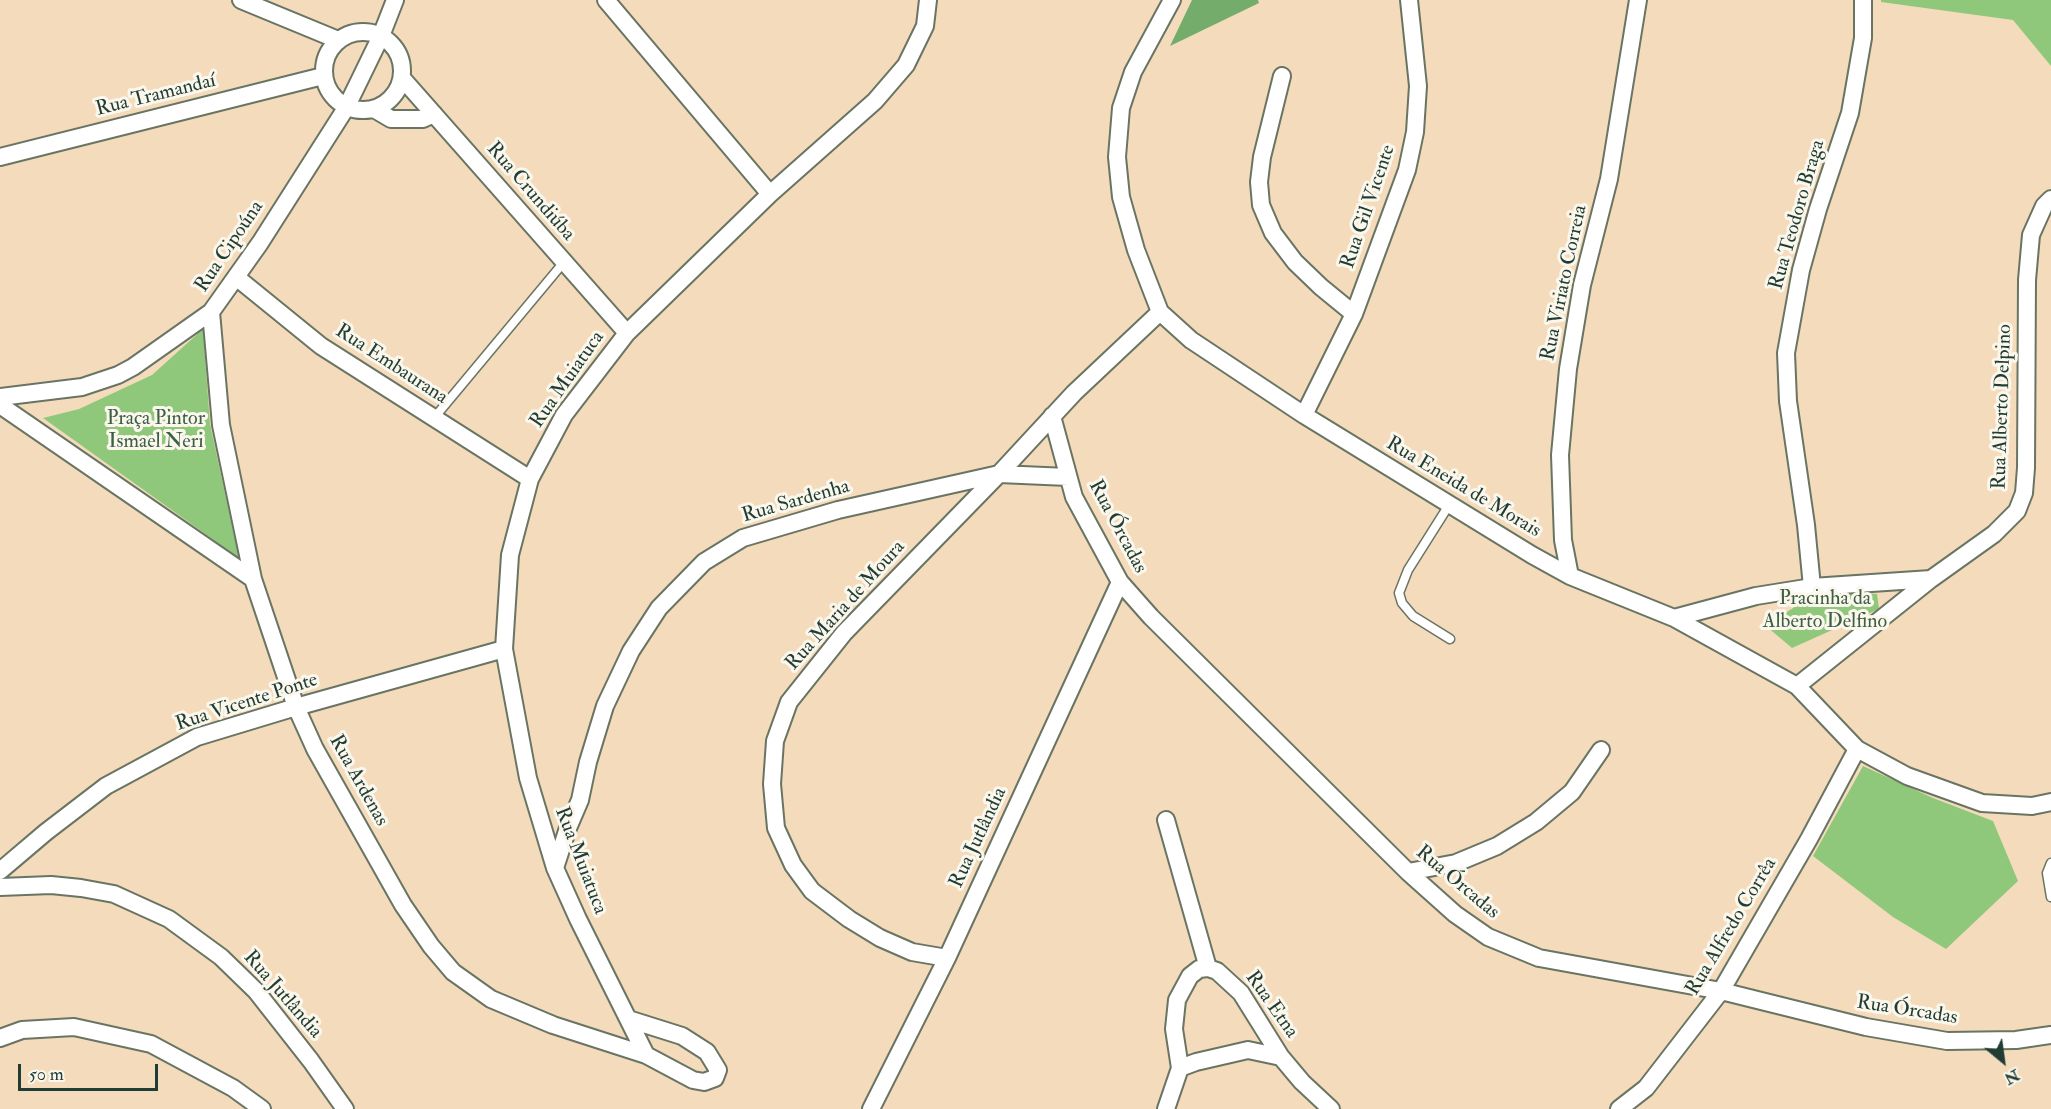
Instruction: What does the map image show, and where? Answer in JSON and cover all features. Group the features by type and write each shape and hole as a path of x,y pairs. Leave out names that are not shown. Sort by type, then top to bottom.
{"street":[{"path":"241,0 338,40"},
{"name":"Rua Cipoúna","path":"0,397 82,387 118,375 211,312 260,243 346,108 381,36 395,0"},
{"path":"606,0 770,194"},
{"name":"Rua Muiatuca","path":"646,1055 578,920 555,868 528,778 504,650 510,555 530,479 564,416 627,333 770,194 874,101 906,65 925,26 928,0"},
{"name":"Rua Eneida de Morais","path":"1172,0 1133,72 1121,108 1117,157 1121,197 1136,250 1160,312 1191,340 1304,415 1449,505 1570,576 1674,618 1797,686 1857,748 1907,776 1982,803 2032,806 2051,802"},
{"name":"Rua Gil Vicente","path":"1304,415 1354,314 1407,170 1415,132 1418,86 1409,0"},
{"name":"Rua Viriato Correia","path":"1570,576 1563,540 1560,455 1568,369 1582,285 1609,180 1638,0"},
{"name":"Rua Teodoro Braga","path":"1812,587 1806,525 1788,401 1786,353 1800,270 1850,113 1863,38 1863,0"},
{"path":"367,32 381,36 394,47 401,62 402,78 397,91 387,102 374,109 360,111 346,108 330,95 323,76 326,56 338,40 351,33 367,32"},
{"name":"Rua Tramandaí","path":"0,157 323,76"},
{"path":"1282,76 1262,157 1259,182 1261,205 1274,232 1295,262 1354,314"},
{"name":"Rua Crundiúba","path":"402,78 627,333"},
{"path":"374,109 391,119 423,119 434,114"},
{"path":"0,145 17,153"},
{"name":"Rua Alberto Delpino","path":"1797,686 1931,579 1994,534 2017,511 2024,493 2026,468 2027,280 2031,235 2044,206 2051,199"},
{"name":"Rua Embaurana","path":"236,277 321,346 530,479"},
{"name":"Rua Ardenas","path":"211,312 221,425 253,579 296,707 315,749 403,905 431,946 453,972 491,999 553,1025 646,1055 693,1080 704,1082 715,1078 718,1070 707,1052 682,1036 628,1018"},
{"name":"Rua Maria de Moura","path":"947,958 912,952 880,938 849,919 812,891 793,865 776,828 772,784 775,741 789,702 844,633 1082,385 1160,312"},
{"path":"0,405 253,579"},
{"name":"Rua Órcadas","path":"1052,416 1074,497 1120,582 1151,617 1408,872 1455,914 1488,937 1539,958 1721,991 1866,1027 1947,1041 2016,1040 2051,1035"},
{"name":"Rua Sardenha","path":"555,868 580,800 588,762 605,706 631,651 659,608 704,562 743,538 838,510 999,474 1068,477"},
{"path":"1674,618 1756,596 1812,587 1931,579"},
{"name":"Rua Jutlândia","path":"871,1109 947,958 1120,582"},
{"name":"Rua Vicente Ponte","path":"0,871 106,786 196,738 296,707 504,650"},
{"name":"Rua Alfredo Corrêa","path":"1619,1109 1647,1088 1721,991 1809,839 1857,748"},
{"path":"1408,872 1456,863 1497,846 1536,822 1572,792 1601,750"},
{"path":"1166,820 1208,968 1200,969 1191,976 1177,1000 1174,1029 1180,1068 1166,1109"},
{"name":"Rua Jutlândia","path":"0,887 51,885 114,894 169,919 221,957 256,991 345,1109"},
{"name":"Rua Etna","path":"1208,968 1217,971 1241,993 1281,1057 1302,1082 1331,1109"},
{"path":"0,1038 22,1030 74,1027 151,1044 233,1088 262,1109"},
{"path":"1180,1068 1248,1050 1281,1057"}],"lane":[{"path":"434,418 564,262"},
{"path":"1449,505 1408,570 1399,593 1402,603 1413,615 1450,639"},
{"path":"2051,863 2047,873 2051,897"}],"green space":[{"path":"1192,0 1258,0 1259,3 1170,46"},
{"path":"1881,0 2051,0 2051,66 2013,20 1881,2"},
{"name":"Praça Pintor Ismael Neri","path":"203,329 210,424 239,558 43,418 79,409 152,375"},
{"name":"Pracinha da Alberto Delfino","path":"1820,590 1877,594 1879,609 1792,648 1766,626"},
{"path":"1863,766 1933,798 1993,821 2018,881 1946,949 1893,917 1813,856"}]}
